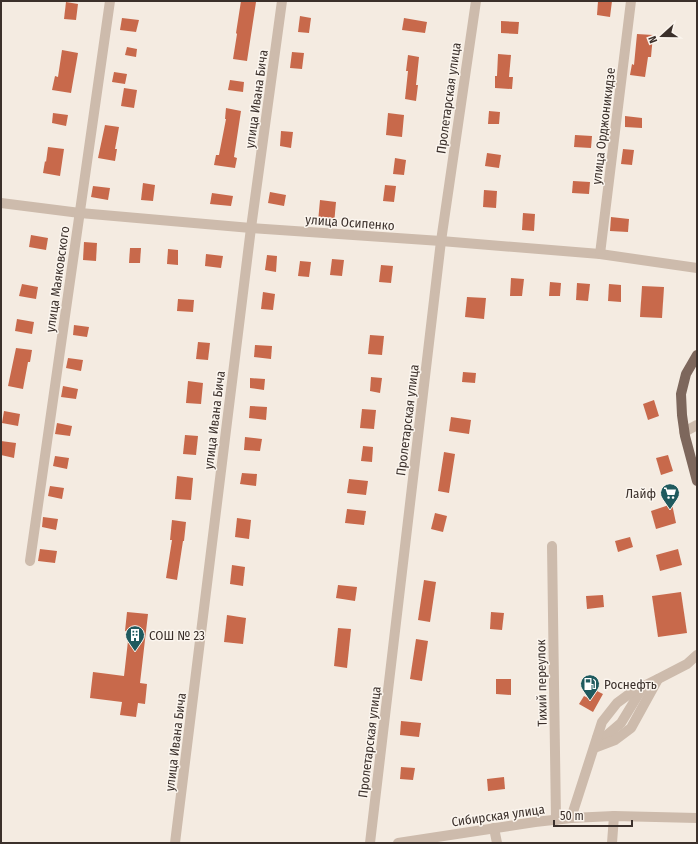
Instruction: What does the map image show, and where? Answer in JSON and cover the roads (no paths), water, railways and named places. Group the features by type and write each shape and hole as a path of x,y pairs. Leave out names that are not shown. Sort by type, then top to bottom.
{"main road":[{"path":"697,355 686,374 681,394 684,432 697,481"}],"street":[{"name":"улица Маяковского","path":"30,561 110,1"},
{"name":"улица Ивана Бича","path":"175,843 251,228 282,1"},
{"name":"Пролетарская улица","path":"370,843 441,241 476,1"},
{"name":"улица Орджоникидзе","path":"600,254 631,1"},
{"name":"улица Осипенко","path":"1,203 80,213 251,228 600,254 697,268"},
{"path":"684,432 697,426"},
{"name":"Тихий переулок","path":"552,546 556,820"},
{"path":"571,818 602,722 617,703 632,692 687,664 697,655"},
{"path":"595,743 615,740 631,728 658,679"},
{"path":"595,743 621,723 643,687"},
{"path":"612,843 614,816"},
{"name":"Сибирская улица","path":"398,843 571,818 614,816 697,818"},
{"path":"494,828 497,843"}],"place":[{"name":"Лайф","path":"670,510"},
{"name":"СОШ № 23","path":"135,652"},
{"name":"Роснефть","path":"590,701"}]}
